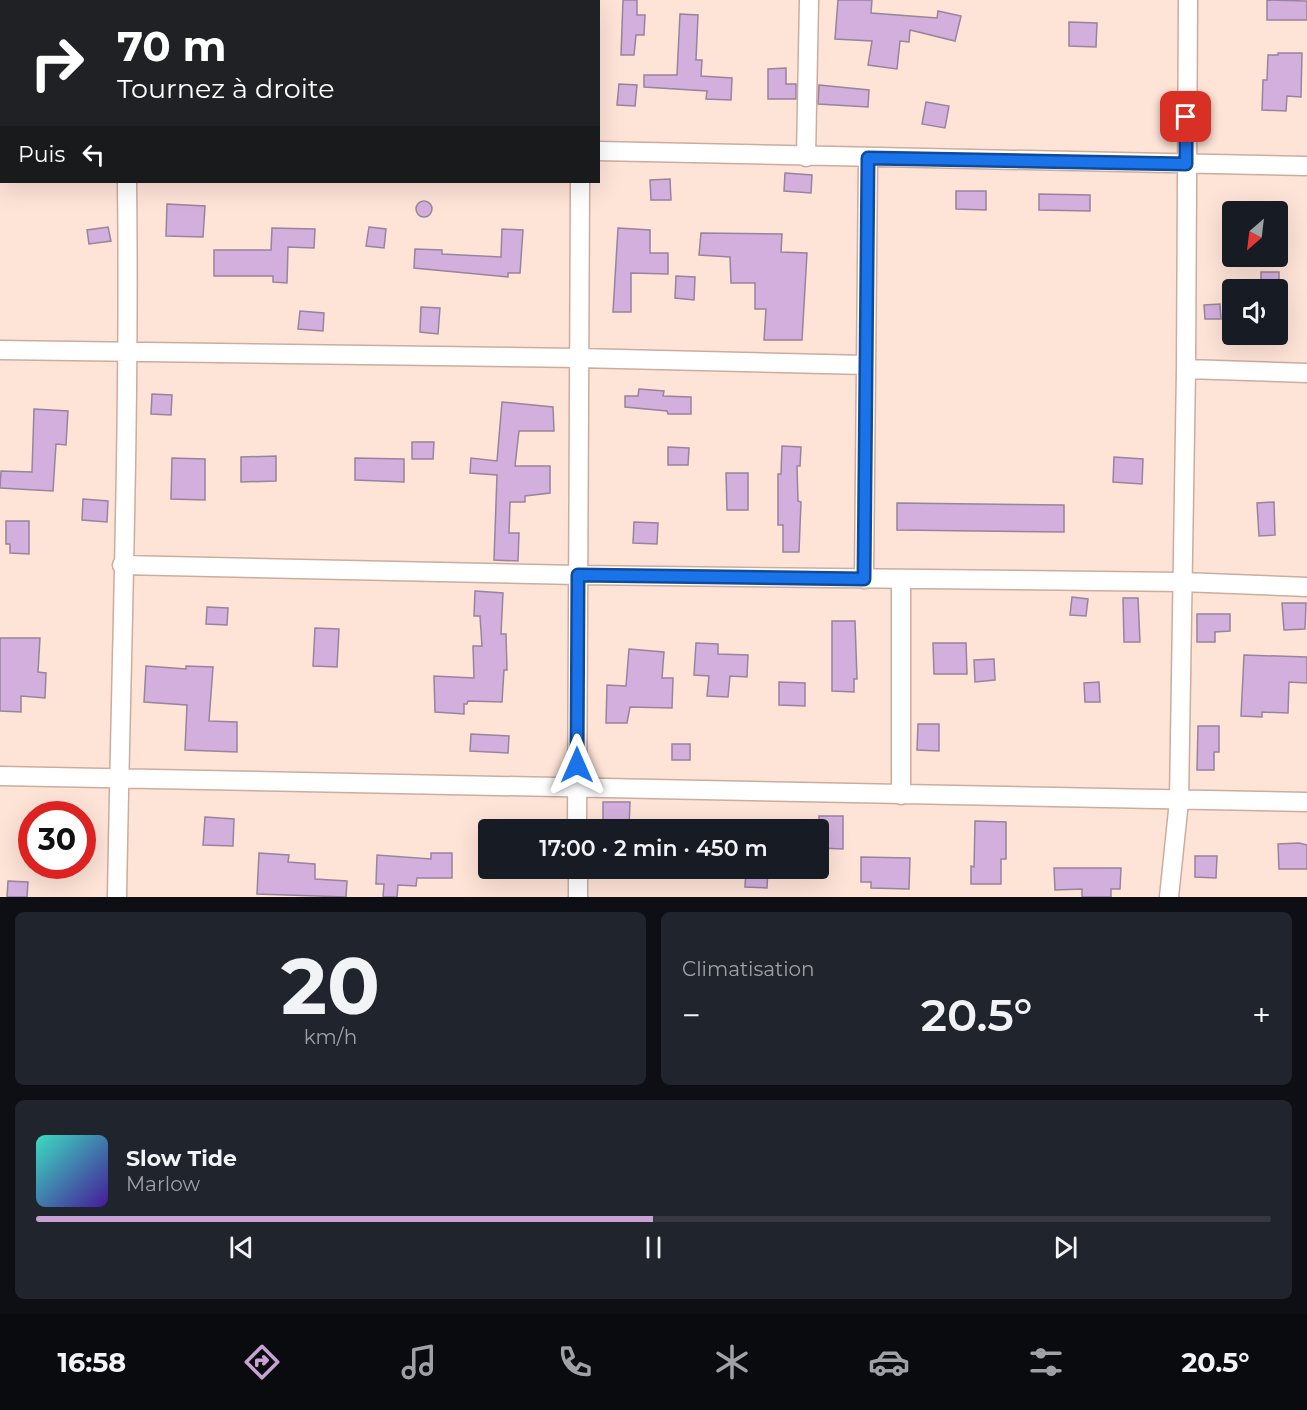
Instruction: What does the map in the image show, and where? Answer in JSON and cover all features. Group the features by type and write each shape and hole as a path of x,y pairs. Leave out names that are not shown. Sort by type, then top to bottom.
{"street":[{"path":"806,157 809,0"},
{"path":"1169,897 1179,801 1186,369 1188,0"},
{"path":"600,151 1307,166"},
{"path":"864,579 868,158"},
{"path":"117,897 122,565 129,352 127,183"},
{"path":"577,819 580,183"},
{"path":"0,350 579,358 866,365"},
{"path":"1186,369 1307,373"},
{"path":"122,565 578,575 1182,582 1307,587"},
{"path":"901,579 901,795"},
{"path":"0,776 1307,802"},
{"path":"578,879 578,897"}],"building":[{"path":"623,0 637,0 637,15 645,15 644,35 636,35 634,55 621,55"},
{"path":"838,0 872,0 871,13 937,18 938,11 961,16 955,41 910,30 909,42 900,41 897,69 868,65 872,41 835,39"},
{"path":"1267,0 1307,1 1307,20 1267,20"},
{"path":"680,14 698,15 696,60 702,60 701,76 732,78 731,100 706,99 707,91 644,87 644,75 677,75"},
{"path":"1069,22 1097,23 1096,47 1069,46"},
{"path":"1278,53 1302,53 1301,97 1287,96 1286,111 1262,110 1263,80 1267,80 1268,55 1278,55"},
{"path":"786,68 786,84 796,84 796,99 768,99 768,69"},
{"path":"619,84 637,85 635,106 617,105"},
{"path":"819,85 869,90 868,107 818,104"},
{"path":"926,102 949,106 945,128 922,124"},
{"path":"785,173 812,175 811,193 784,191"},
{"path":"670,179 671,200 651,200 650,180"},
{"path":"956,191 986,191 986,210 956,209"},
{"path":"1039,194 1090,195 1090,211 1039,210"},
{"path":"421,201 427,201 432,209 430,215 421,217 416,212 416,206"},
{"path":"167,204 205,206 203,237 166,236"},
{"path":"108,227 111,241 89,244 87,230"},
{"path":"369,227 386,229 384,248 366,246"},
{"path":"272,228 315,229 314,248 288,247 287,283 273,282 273,276 214,276 214,250 271,250"},
{"path":"618,228 650,230 650,253 668,253 668,274 631,273 631,312 613,312"},
{"path":"502,229 523,230 520,273 508,273 508,277 414,268 415,249 442,250 442,254 501,257"},
{"path":"701,233 782,234 781,252 807,253 802,340 764,340 766,309 755,309 755,283 731,283 730,257 699,255"},
{"path":"1261,272 1279,272 1279,279 1261,279"},
{"path":"676,276 695,277 694,300 675,298"},
{"path":"1220,304 1221,319 1205,319 1204,305"},
{"path":"421,307 440,308 438,334 420,332"},
{"path":"300,311 324,313 323,331 298,329"},
{"path":"639,389 664,391 663,396 691,397 691,414 668,414 667,411 625,407 625,396 638,396"},
{"path":"152,394 172,395 171,415 151,414"},
{"path":"502,402 553,407 554,431 519,431 515,466 550,466 550,493 525,496 525,502 510,502 509,533 519,533 518,561 494,560 497,475 470,473 471,458 497,461"},
{"path":"34,409 68,411 66,445 56,444 53,491 0,488 1,471 32,472"},
{"path":"412,442 434,442 433,459 412,459"},
{"path":"782,446 801,447 800,466 797,466 798,501 801,502 799,552 783,552 783,525 778,525 778,474 781,474"},
{"path":"668,447 689,448 688,465 668,465"},
{"path":"276,456 276,481 241,482 241,457"},
{"path":"1114,457 1143,459 1142,484 1113,482"},
{"path":"172,458 205,459 205,500 171,499"},
{"path":"355,458 404,459 404,482 355,480"},
{"path":"726,473 748,473 748,510 727,510"},
{"path":"83,499 108,501 107,522 82,520"},
{"path":"1274,502 1275,535 1259,536 1257,503"},
{"path":"897,503 1064,505 1064,532 897,530"},
{"path":"6,521 29,521 29,554 10,553 10,544 6,544"},
{"path":"634,522 658,523 657,544 633,543"},
{"path":"475,591 503,593 501,634 506,634 507,670 504,670 502,702 468,701 464,704 464,714 435,712 434,676 474,678 473,646 482,646 480,616 474,616"},
{"path":"1072,597 1088,599 1086,616 1070,615"},
{"path":"1123,598 1138,598 1140,642 1124,642"},
{"path":"1282,603 1306,603 1305,629 1284,630"},
{"path":"207,607 228,608 227,625 206,624"},
{"path":"1197,614 1230,614 1230,631 1215,632 1215,642 1197,642"},
{"path":"832,621 855,621 857,679 854,679 854,692 832,691"},
{"path":"315,628 339,629 337,667 313,666"},
{"path":"0,638 40,638 38,672 46,673 45,698 21,696 21,712 0,711"},
{"path":"696,643 718,644 718,654 748,655 747,677 730,676 728,697 707,696 709,676 694,675"},
{"path":"933,643 966,643 967,674 934,674"},
{"path":"629,649 664,652 662,678 673,678 672,708 630,707 627,723 606,723 607,685 626,686"},
{"path":"1244,655 1307,657 1307,683 1289,682 1288,713 1262,712 1262,717 1241,716"},
{"path":"994,659 995,680 975,682 974,660"},
{"path":"146,666 186,669 186,666 213,667 209,721 237,722 237,752 185,750 187,705 144,702"},
{"path":"779,682 805,683 805,706 779,705"},
{"path":"1099,682 1100,702 1085,702 1084,683"},
{"path":"918,724 939,724 939,751 917,750"},
{"path":"1198,726 1219,726 1219,752 1214,752 1214,770 1197,770"},
{"path":"471,734 509,736 508,753 470,751"},
{"path":"672,744 690,744 690,760 672,760"},
{"path":"603,802 630,802 629,819 603,819"},
{"path":"819,816 843,816 843,849 829,848 829,819 819,819"},
{"path":"205,817 234,819 233,846 203,845"},
{"path":"975,821 1006,822 1006,859 1001,859 1001,884 971,884 971,866 974,867"},
{"path":"1278,844 1307,845 1307,869 1279,869"},
{"path":"259,853 289,855 288,862 315,864 315,879 347,881 346,897 257,894"},
{"path":"431,853 452,853 452,878 417,878 416,886 398,885 397,897 383,897 384,884 376,884 377,855 431,859"},
{"path":"1195,856 1217,856 1216,878 1195,877"},
{"path":"861,857 910,858 909,889 871,888 871,882 861,882"},
{"path":"1054,868 1121,868 1120,889 1111,889 1111,897 1082,897 1082,889 1055,890"},
{"path":"745,879 767,879 767,888 745,887"},
{"path":"8,881 28,882 27,897 7,897"}],"route":[{"path":"577,765 578,575 864,579 868,158 1186,164 1186,117"}]}
